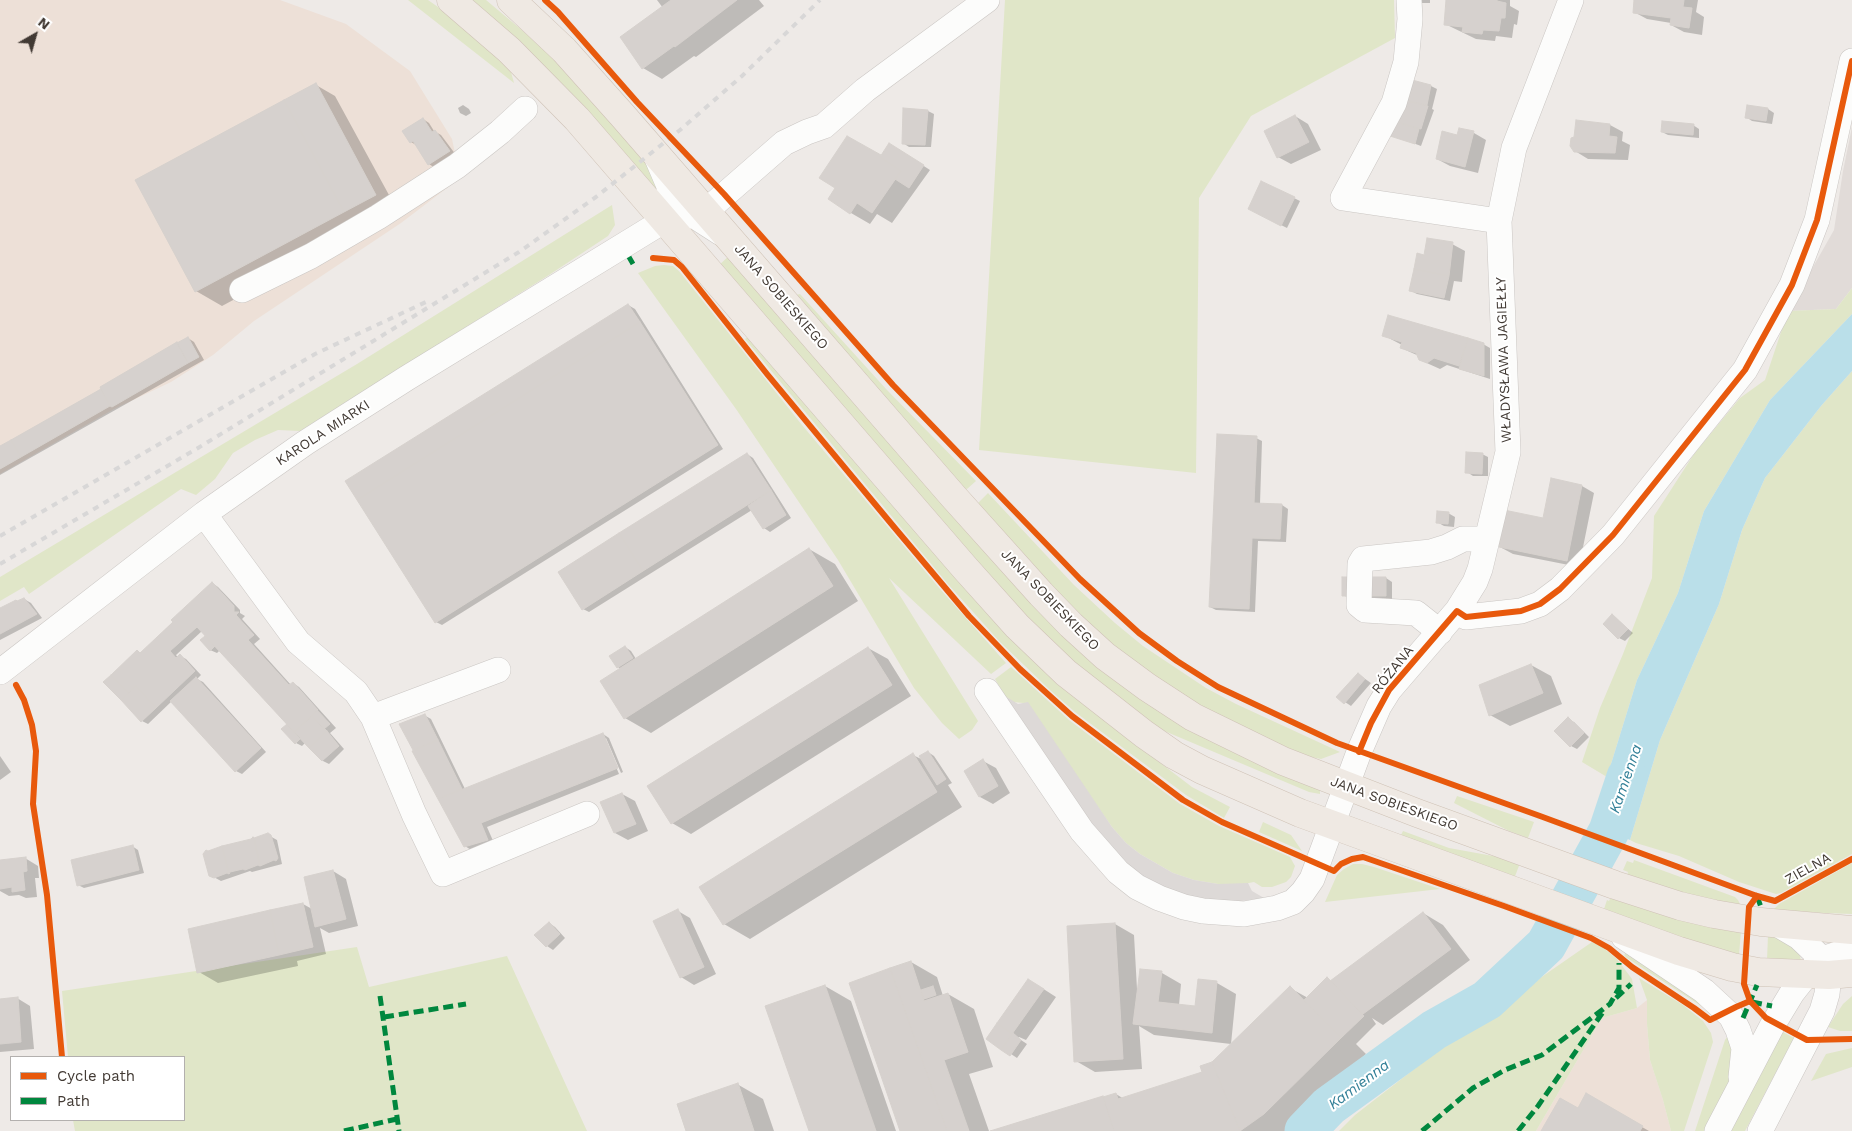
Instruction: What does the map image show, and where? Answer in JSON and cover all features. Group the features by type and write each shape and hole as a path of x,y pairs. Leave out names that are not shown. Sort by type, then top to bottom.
{"main road":[{"path":"451,0 509,50 547,87 665,220 965,568 1023,632 1066,673 1116,714 1174,755 1202,770 1300,813 1679,951 1732,967 1758,972 1828,970"},
{"name":"JANA SOBIESKIEGO","path":"511,0 564,50 647,142 953,496 1041,594 1071,625 1106,656 1147,687 1193,717 1283,761 1616,885 1689,908 1743,919 1777,924 1852,930"}],"street":[{"path":"706,211 784,144 807,132 824,126 864,90 987,0"},
{"path":"1409,0 1410,19 1406,62 1394,103 1343,198 1499,221"},
{"name":"WŁADYSŁAWA JAGIEŁŁY","path":"1458,611 1476,582 1508,452 1499,221 1514,148 1569,2"},
{"path":"1458,611 1466,617 1521,611 1540,604 1560,589 1613,535 1745,370 1792,285 1817,220 1852,61"},
{"path":"242,290 311,256 378,217 457,166 500,132 525,109"},
{"path":"647,142 659,161 669,186 669,207 665,220"},
{"name":"KAROLA MIARKI","path":"0,672 204,514 305,443 665,220 684,214 696,217 719,231 735,244"},
{"path":"204,514 298,642 356,692 374,718 414,814 443,874 587,814"},
{"path":"1440,632 1416,613 1365,610 1359,605 1360,564 1363,559 1431,552 1463,539 1487,539"},
{"name":"RÓŻANA","path":"987,691 1082,832 1118,872 1137,887 1158,898 1184,907 1244,914 1293,902 1304,892 1312,879 1346,786 1379,706 1389,690 1458,611"},
{"path":"374,718 498,670"},
{"path":"1602,924 1704,992 1731,1016 1744,1048 1736,1092"},
{"path":"1760,1131 1822,1011 1827,994 1828,970 1799,937 1777,924"},
{"path":"1717,1131 1736,1092 1792,993 1828,970 1852,948"}],"shaded area":[{"path":"0,0 280,0 346,24 410,71 452,139 456,158 464,175 401,223 254,321 213,355 171,382 114,409 0,474"},
{"path":"1852,127 1852,288 1836,309 1788,311 1834,230"},
{"path":"1005,696 1018,704 1028,702 1112,827 1126,843 1140,854 1173,873 1194,880 1218,884 1248,883 1252,891 1264,898 1233,902 1193,898 1151,882 1131,868 1101,838"},
{"path":"1647,1000 1650,1060 1671,1131 1536,1131 1602,1018 1637,1008"}],"green space":[{"path":"408,0 428,0 438,7 507,66 514,83"},
{"path":"467,0 486,0 548,52 653,169 658,194"},
{"path":"1005,0 1394,0 1395,38 1251,116 1199,198 1196,473 979,450"},
{"path":"612,205 615,225 608,236 549,275 300,431 278,430 255,440 233,453 215,479 196,495 181,489 29,594 24,587 0,601 0,577 357,364"},
{"path":"729,256 1032,603 1320,790 1320,794 1309,792 1162,730 1074,664 1027,618 719,265"},
{"path":"655,266 673,266 679,271 802,425 940,589 1006,663 991,674 889,578 978,721 972,730 959,739 942,723 914,688 838,560 736,409 638,273"},
{"path":"1852,288 1852,314 1770,400 1704,511 1678,593 1637,680 1607,777 1582,762 1600,708 1652,578 1654,516 1694,454 1740,398 1765,380 1788,311 1836,309"},
{"path":"800,294 887,390 976,481 967,489 963,488 796,295"},
{"path":"749,336 1058,682 1192,787 1230,807 1224,818 1186,795 1075,712 1000,642 947,583 745,339"},
{"path":"1852,371 1852,854 1776,894 1739,882 1679,856 1630,840 1660,740 1719,604 1742,530 1765,478 1821,406"},
{"path":"988,493 1074,585 1143,646 1206,688 1236,704 1340,752 1321,759 1306,756 1224,720 1153,676 1113,645 1049,585 978,503"},
{"path":"1011,667 1069,720 1180,804 1219,826 1290,857 1295,866 1291,877 1286,882 1272,887 1262,887 1254,882 1238,885 1218,884 1194,880 1173,873 1140,854 1126,843 1112,827 1024,703 1012,702 1005,696 995,679"},
{"path":"1457,796 1534,822 1528,838 1509,831 1454,803"},
{"path":"1263,822 1291,835 1302,851 1259,832"},
{"path":"1403,831 1449,848 1504,858 1520,863 1514,879 1400,837"},
{"path":"1634,860 1735,897 1741,906 1684,893 1627,875 1628,872 1623,870 1627,861 1633,863"},
{"path":"1852,863 1852,914 1772,911 1779,904"},
{"path":"1353,864 1374,867 1440,889 1325,902 1337,875"},
{"path":"1611,897 1741,931 1739,955 1716,950 1607,913 1608,910 1604,909 1607,900 1609,901"},
{"path":"1768,935 1780,938 1799,953 1801,960 1798,964 1767,960"},
{"path":"1592,942 1601,946 1617,959 1632,979 1637,1008 1602,1018 1536,1131 1339,1131 1355,1115 1458,1035"},
{"path":"357,947 369,987 507,956 587,1131 75,1131 73,1121 185,1121 185,1056 68,1056 62,991"},
{"path":"1626,953 1683,990 1712,1013 1627,958 1624,955"},
{"path":"1639,978 1683,1005 1703,1021 1711,1033 1713,1042 1684,1131 1671,1131 1650,1060 1647,1000"},
{"path":"1852,996 1852,1031 1840,1031 1828,1027 1843,1004"},
{"path":"1779,1030 1794,1038 1745,1131 1727,1131"},
{"path":"1729,1034 1732,1041 1732,1077 1707,1131 1695,1131 1725,1040"},
{"path":"1852,1048 1852,1067 1811,1081 1826,1054"}],"water":[{"path":"1852,314 1852,371 1821,406 1765,478 1742,530 1719,604 1660,740 1630,840 1591,824 1637,680 1678,593 1704,511 1770,400"}],"building":[{"path":"671,0 737,0 675,47 642,69 620,37"},
{"path":"1446,0 1497,0 1506,3 1505,18 1501,18 1499,31 1483,30 1482,34 1462,32 1463,27 1444,25"},
{"path":"1634,0 1684,0 1683,7 1692,8 1689,28 1670,25 1671,18 1633,13"},
{"path":"1412,80 1431,85 1427,105 1407,101"},
{"path":"316,83 376,195 344,212 284,100"},
{"path":"284,100 344,212 195,292 135,180"},
{"path":"1404,100 1428,106 1421,129 1397,122"},
{"path":"1747,105 1768,108 1766,121 1745,118"},
{"path":"903,108 928,110 925,145 902,144"},
{"path":"1295,115 1309,142 1277,158 1264,131"},
{"path":"423,118 432,132 435,130 450,151 428,165 413,141 410,143 402,131"},
{"path":"1576,120 1610,124 1609,136 1617,137 1615,153 1574,152 1570,146 1571,138 1574,137"},
{"path":"1662,121 1694,124 1693,135 1661,132"},
{"path":"1397,122 1419,129 1415,144 1390,136"},
{"path":"1459,128 1474,131 1465,167 1436,159 1442,131 1457,135"},
{"path":"847,136 881,155 880,157 901,171 872,213 857,203 850,214 828,199 835,188 819,178"},
{"path":"889,143 924,165 909,188 895,179 901,171 880,157"},
{"path":"1261,181 1295,197 1281,226 1248,209"},
{"path":"1427,238 1453,242 1449,276 1414,269 1417,253 1424,255"},
{"path":"1414,269 1449,276 1444,298 1409,291"},
{"path":"628,304 640,322 357,500 345,481"},
{"path":"1388,315 1468,338 1459,366 1434,358 1427,363 1419,360 1416,353 1400,348 1402,342 1382,336"},
{"path":"640,322 718,445 435,623 357,500"},
{"path":"188,337 199,357 188,363 177,343"},
{"path":"1468,338 1484,343 1484,376 1459,369"},
{"path":"177,342 188,363 112,407 110,406 100,387"},
{"path":"101,389 110,406 21,457 11,440"},
{"path":"1217,434 1257,436 1254,503 1282,504 1280,539 1252,538 1249,609 1209,607"},
{"path":"11,440 21,457 0,469 0,446"},
{"path":"1466,452 1483,453 1482,474 1465,473"},
{"path":"747,453 771,490 643,571 619,533"},
{"path":"1551,478 1582,485 1567,561 1499,547 1504,510 1543,518"},
{"path":"771,490 786,515 763,529 748,506"},
{"path":"1437,511 1449,512 1448,524 1436,523"},
{"path":"619,533 643,571 582,610 558,572"},
{"path":"809,548 833,586 624,719 600,681"},
{"path":"1342,577 1386,577 1386,596 1342,596"},
{"path":"212,582 234,606 234,612 239,612 236,615 254,635 248,640 289,685 293,682 318,710 294,732 197,627 170,651 176,658 180,654 195,671 156,708 136,686 128,693 111,675 137,650 140,653 173,622 171,620"},
{"path":"24,598 37,614 0,634 0,608"},
{"path":"1612,614 1628,629 1618,639 1603,624"},
{"path":"205,636 215,646 210,651 200,640"},
{"path":"625,646 633,658 617,668 609,656"},
{"path":"868,647 892,685 671,824 647,786"},
{"path":"1531,664 1543,693 1489,716 1479,685"},
{"path":"1358,673 1365,679 1344,704 1336,697"},
{"path":"111,675 128,693 121,700 103,682"},
{"path":"196,677 261,748 235,772 170,701"},
{"path":"136,686 156,708 141,722 121,700"},
{"path":"317,710 330,724 324,729 312,716"},
{"path":"425,714 438,740 413,750 399,724"},
{"path":"312,716 327,731 309,748 294,732"},
{"path":"1568,717 1584,733 1570,747 1554,731"},
{"path":"287,724 301,738 295,744 281,729"},
{"path":"327,731 339,746 322,761 309,748"},
{"path":"603,733 618,768 481,823 488,840 464,847 438,799"},
{"path":"438,740 462,789 438,799 412,751"},
{"path":"928,751 946,779 937,785 919,756"},
{"path":"913,753 937,792 723,925 699,887"},
{"path":"983,759 998,786 979,797 964,771"},
{"path":"622,793 636,824 614,833 600,802"},
{"path":"268,833 271,835 278,858 276,861 274,860 260,866 254,838"},
{"path":"253,837 260,866 230,872 229,874 222,846"},
{"path":"133,845 139,870 77,886 71,860"},
{"path":"222,846 229,874 214,878 209,876 203,854 206,850"},
{"path":"26,857 27,871 23,872 25,890 12,892 12,887 0,889 0,860"},
{"path":"333,870 346,919 315,927 304,877"},
{"path":"303,903 313,947 279,955 270,910"},
{"path":"678,909 704,967 680,978 653,921"},
{"path":"270,910 279,955 197,973 188,929"},
{"path":"1423,912 1451,949 1363,1014 1330,981"},
{"path":"549,922 560,934 546,947 534,935"},
{"path":"1115,923 1123,1059 1074,1062 1067,926"},
{"path":"911,961 924,1001 948,993 968,1052 944,1060 969,1131 947,1131 890,968"},
{"path":"890,968 947,1131 900,1131 849,983"},
{"path":"1140,969 1162,971 1158,1002 1195,1006 1198,979 1217,981 1212,1033 1133,1024"},
{"path":"1327,977 1364,1016 1341,1038 1304,1000"},
{"path":"1028,979 1044,989 1012,1034 997,1023"},
{"path":"825,985 876,1131 809,1131 765,1006"},
{"path":"933,986 936,995 924,999 921,990"},
{"path":"1290,986 1341,1038 1264,1114 1240,1131 1212,1062"},
{"path":"18,997 21,1042 0,1044 0,999"},
{"path":"997,1023 1012,1034 1001,1050 986,1039"},
{"path":"1013,1033 1021,1040 1010,1056 1001,1050"},
{"path":"1212,1062 1240,1131 1114,1131 1103,1097 1116,1093 1118,1099 1202,1072 1200,1066"},
{"path":"738,1083 754,1131 686,1131 677,1104"},
{"path":"1586,1093 1643,1126 1640,1131 1541,1131 1560,1098 1578,1108"},
{"path":"1103,1096 1114,1131 990,1131"}],"waterway":[{"name":"Kamienna","path":"1305,1131 1329,1106 1434,1030 1487,1000 1546,945 1609,831 1627,777"}],"railway":[{"path":"0,564 198,448 519,252 596,197 680,130 742,76 820,0"},
{"path":"0,536 315,354 428,301"}],"marked path":[{"path":"629,257 633,264"},
{"path":"1757,896 1762,910"},
{"path":"1422,1131 1473,1088 1505,1070 1542,1055 1610,1004 1619,988 1619,963"},
{"path":"1616,998 1631,984"},
{"path":"1743,1018 1757,985"},
{"path":"380,996 399,1131"},
{"path":"1752,1002 1772,1006"},
{"path":"384,1017 466,1004"},
{"path":"1518,1131 1538,1106 1603,1012"},
{"path":"344,1131 397,1119"}],"cycle path":[{"name":"ZIELNA","path":"545,0 558,12 637,102 724,194 893,385 1080,579 1139,633 1177,661 1218,687 1337,743 1757,896 1775,901 1852,859"},
{"path":"1359,752 1371,723 1389,690 1457,611 1466,617 1521,611 1540,604 1560,589 1613,535 1745,370 1792,285 1817,220 1852,61"},
{"path":"653,258 674,260 682,267 767,374 894,527 969,616 1020,669 1072,716 1183,800 1222,822 1334,871 1341,864 1363,857 1591,938 1609,948 1632,967 1710,1020 1750,1001"},
{"path":"16,685 24,700 32,725 36,751 33,804 47,895 62,1056"},
{"path":"1757,896 1749,907 1744,984 1750,1001 1766,1018 1807,1040 1852,1039"}]}
